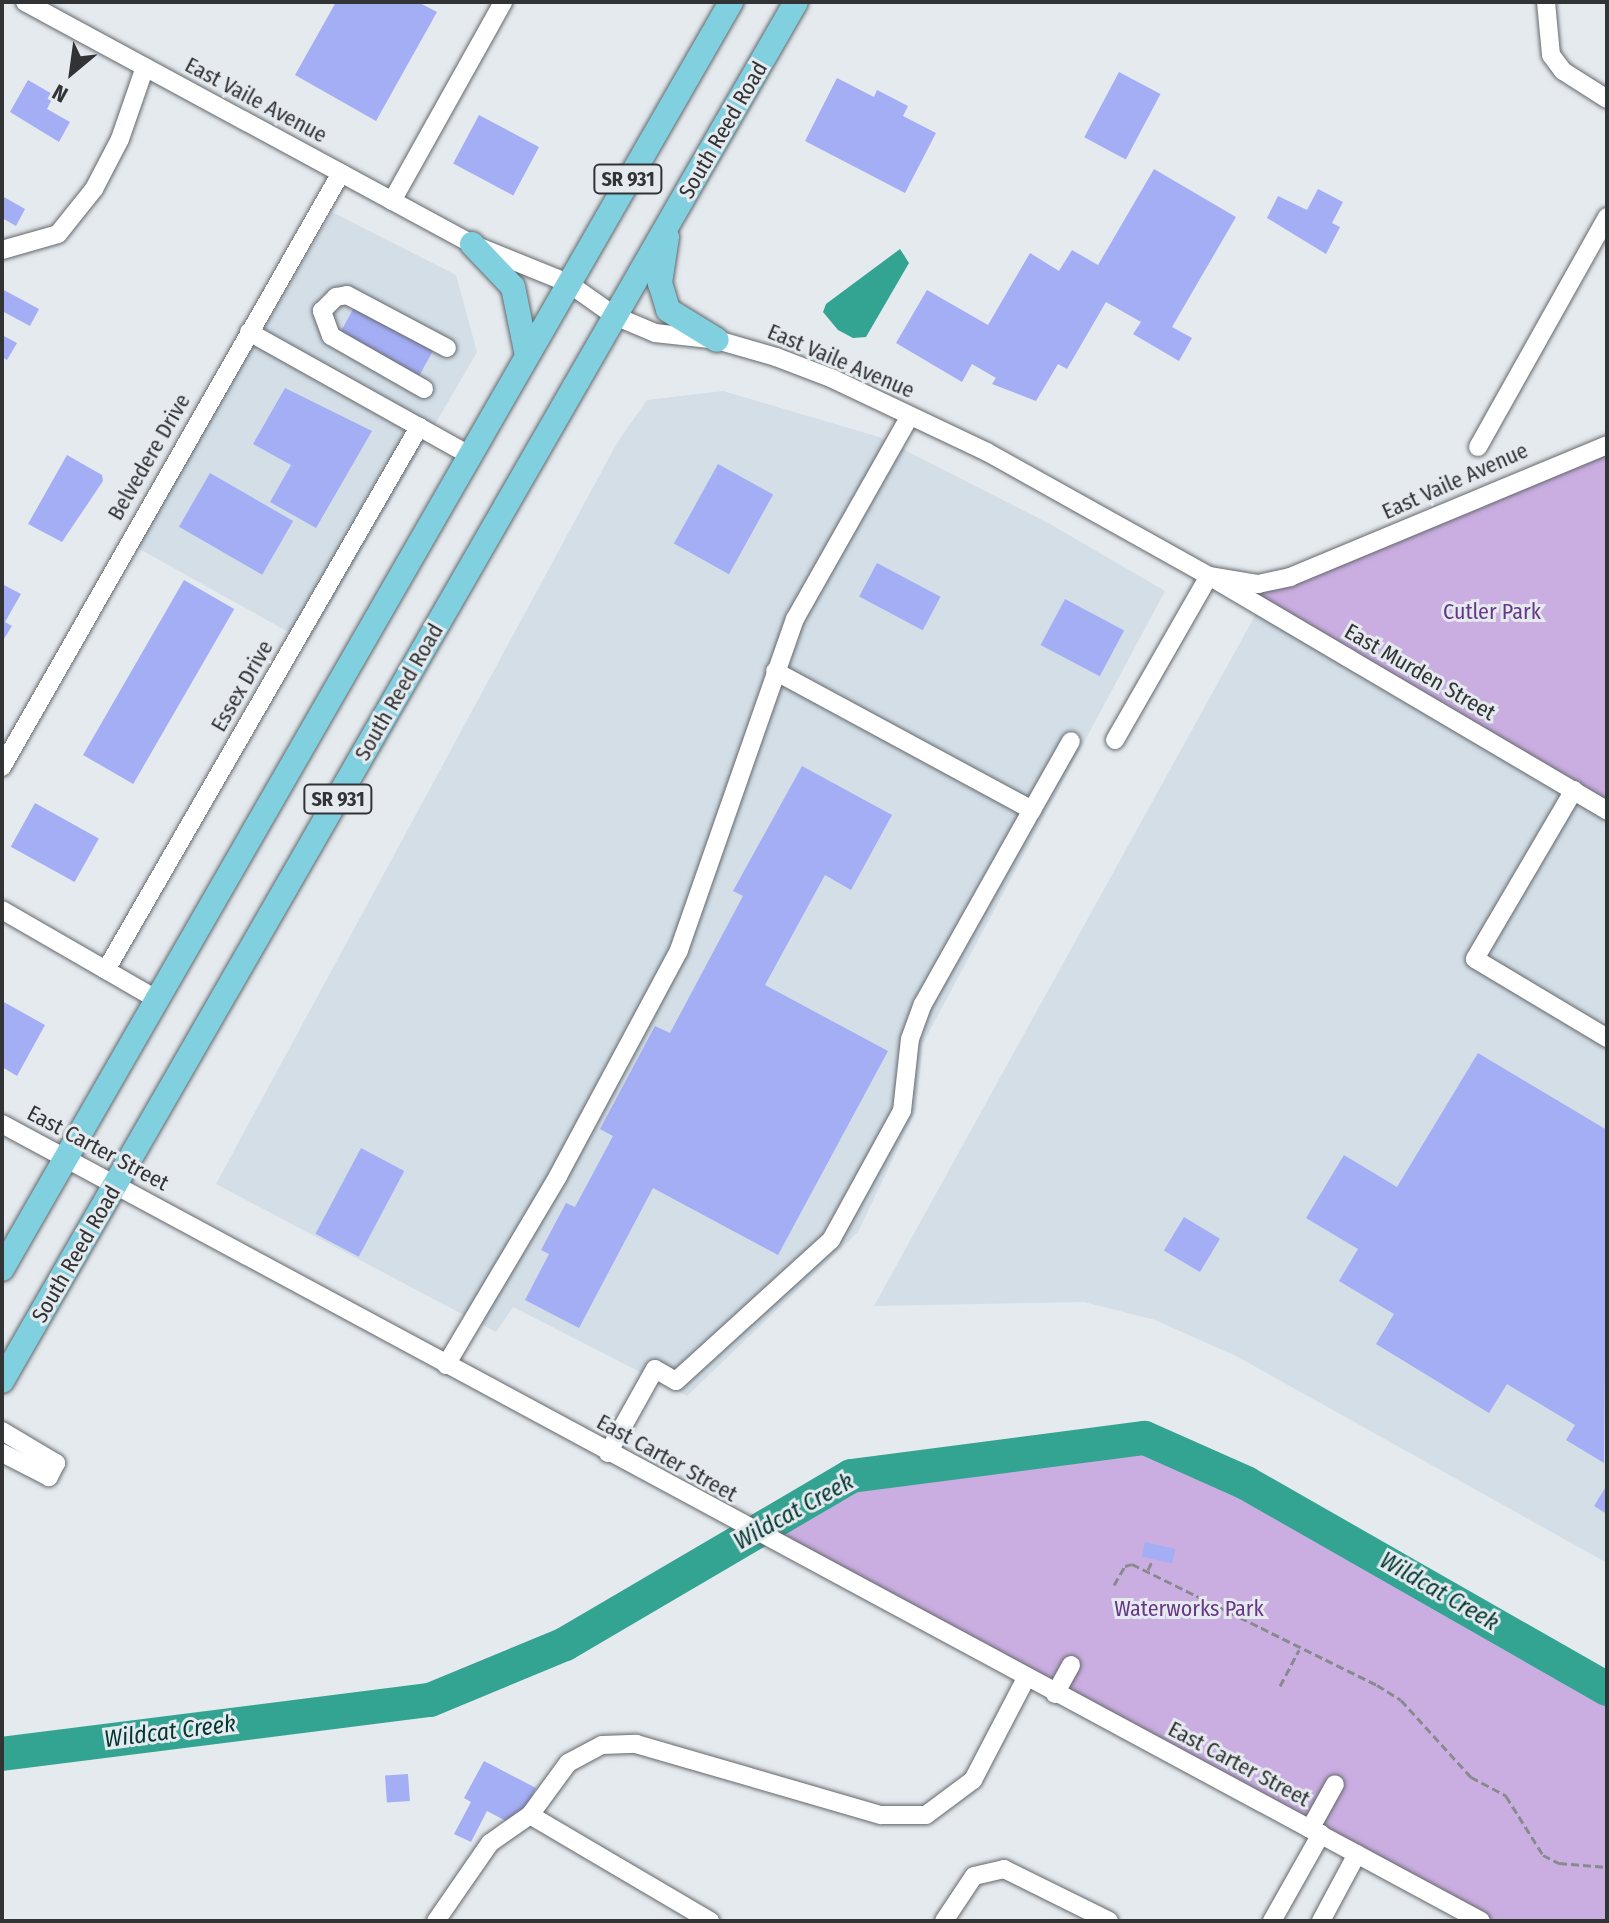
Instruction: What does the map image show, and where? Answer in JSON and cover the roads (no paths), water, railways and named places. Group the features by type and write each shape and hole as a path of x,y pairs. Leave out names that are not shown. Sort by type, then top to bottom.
{"main road":[{"name":"SR 931","path":"2,1269 731,2"},
{"name":"South Reed Road","path":"2,1381 796,2"},
{"path":"673,216 660,283 668,310 717,340"},
{"path":"472,244 513,287 527,356"}],"street":[{"name":"East Vaile Avenue","path":"25,2 472,244 568,283 615,316 655,333 717,340 831,378 910,416 1209,576 1258,584 1290,577 1607,445"},
{"path":"392,201 503,2"},
{"path":"1546,2 1551,55 1563,71 1607,99"},
{"path":"2,250 36,245 58,234 85,200 120,139 145,67"},
{"name":"Belvedere Drive","path":"2,767 341,173"},
{"path":"1478,447 1607,217"},
{"path":"424,389 331,336 322,311 336,297 347,295 447,348"},
{"path":"249,332 471,456"},
{"path":"446,1365 562,1170 679,950 795,619 910,416"},
{"name":"Essex Drive","path":"106,970 419,427"},
{"path":"1115,740 1209,576"},
{"name":"East Murden Street","path":"1209,576 1607,810"},
{"path":"775,671 1032,810"},
{"path":"608,1453 655,1369 676,1381 831,1240 902,1111 910,1039 923,1004 1071,741"},
{"path":"1574,790 1475,959 1607,1038"},
{"path":"2,910 158,1000"},
{"name":"East Carter Street","path":"2,1124 827,1573 1481,1921"},
{"path":"2,1431 56,1463 49,1477 2,1453"},
{"path":"1055,1694 1071,1665"},
{"path":"436,1921 490,1843 530,1815 568,1763 602,1745 621,1743 881,1815 926,1815 943,1807 973,1780 1026,1678"},
{"path":"1272,1921 1316,1832 1335,1784"},
{"path":"530,1815 710,1921"},
{"path":"1321,1921 1357,1854"},
{"path":"944,1921 974,1876 1004,1869 1109,1921"}],"waterway":[{"name":"Wildcat Creek","path":"2,1754 430,1700 565,1644 851,1476 1145,1438 1246,1483 1607,1689"}],"park label":[{"name":"Cutler Park","path":"1492,612"},
{"name":"Waterworks Park","path":"1189,1609"}]}
